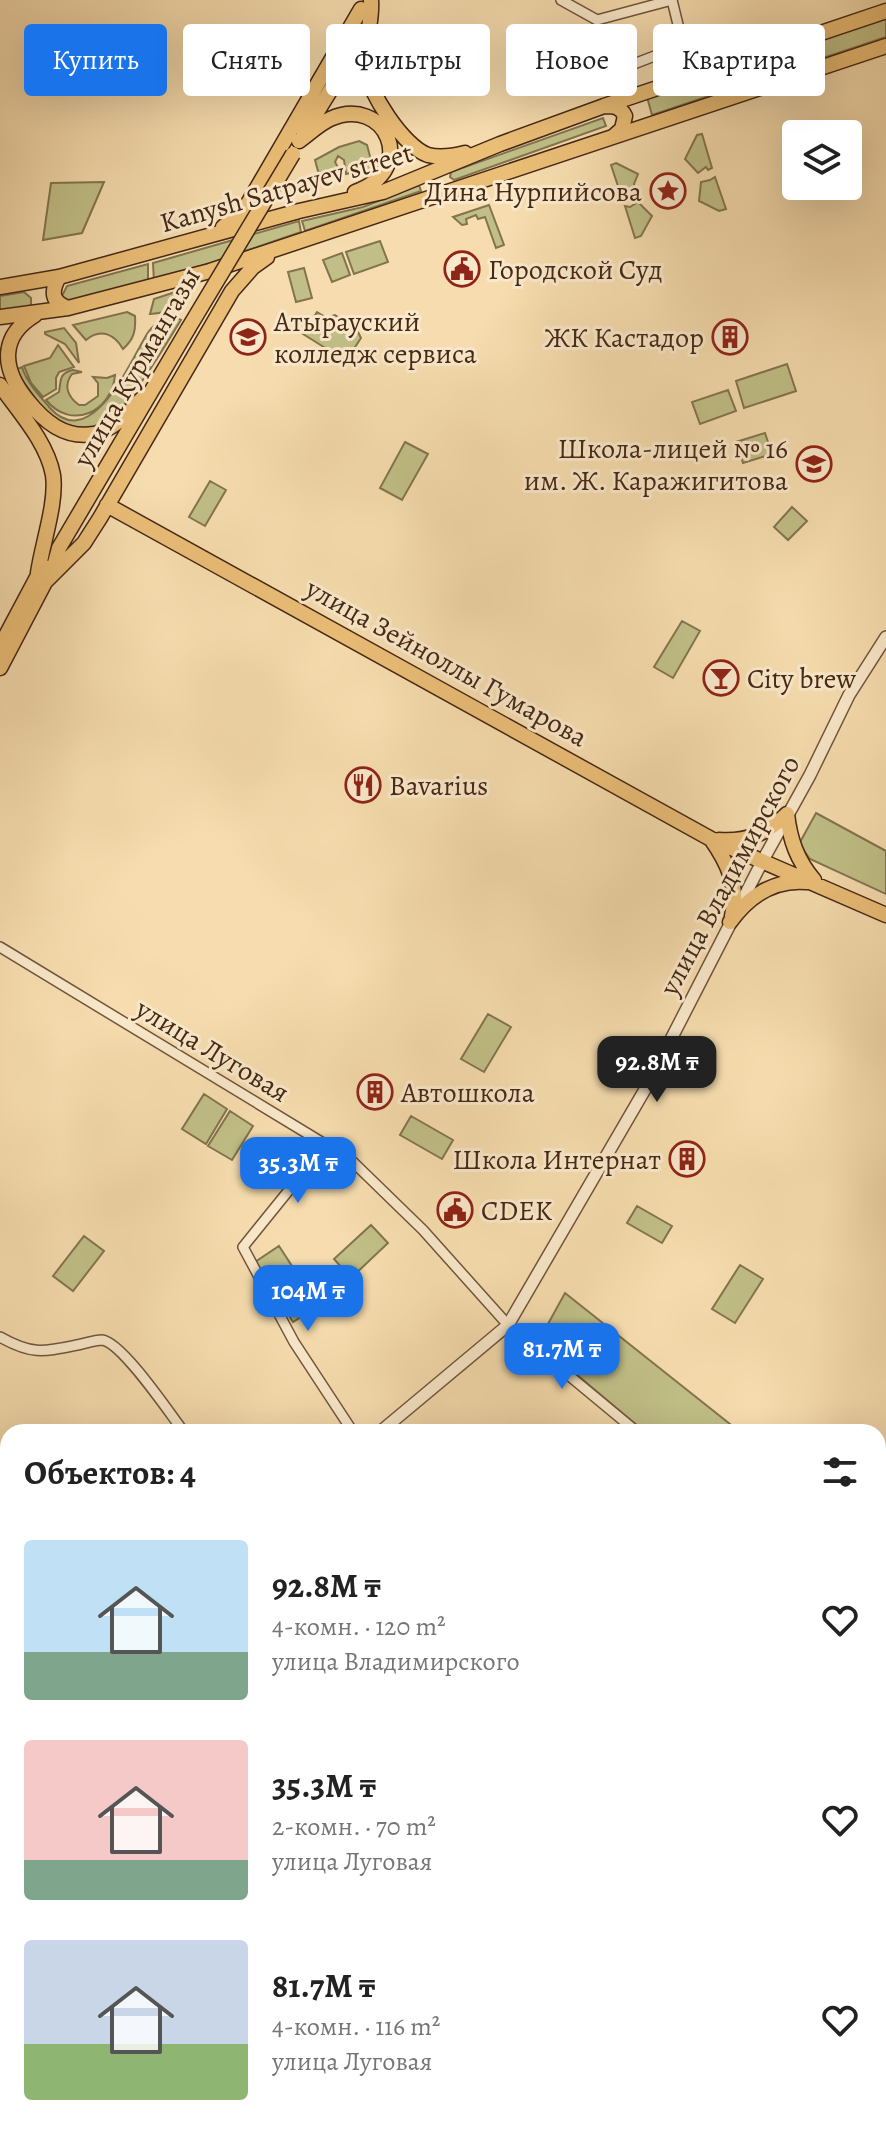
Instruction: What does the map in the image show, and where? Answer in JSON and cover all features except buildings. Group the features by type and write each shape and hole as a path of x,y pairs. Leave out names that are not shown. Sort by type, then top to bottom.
{"main road":[{"path":"366,3 371,25 365,70 374,95 418,150 429,155 455,155 500,144"},
{"path":"210,235 243,212 366,3"},
{"name":"улица Курмангазы","path":"4,653 43,576 48,558 59,548 333,86 366,3"},
{"name":"Kanysh Satpayev street","path":"0,287 59,277 299,211 383,192 500,144 626,98 886,11"},
{"name":"Kanysh Satpayev street","path":"0,317 68,308 210,271 886,46"},
{"path":"604,106 616,106 625,116 622,129 613,136"},
{"path":"296,148 332,118 359,114 372,119 383,129 391,151 382,176 371,186 299,211"},
{"path":"449,167 446,176 449,185 457,189"},
{"path":"43,576 84,543 232,291 253,267 281,248"},
{"path":"59,277 54,285 54,298 68,308"},
{"path":"41,313 26,320 11,333 5,345 5,359 11,381 40,416 53,426 78,435 97,433 115,424 155,387"},
{"path":"0,385 40,443 53,477 43,576"},
{"name":"улица Зейноллы Гумарова","path":"107,505 711,839 886,915"},
{"path":"711,839 734,841 755,837 773,828 787,814"},
{"path":"787,814 796,853 816,884"},
{"path":"711,839 724,857 732,879 734,908 730,922"},
{"path":"730,922 754,896 769,888 785,883 816,884"}],"street":[{"path":"561,0 597,20 672,0 683,45 626,67 620,83 626,98"},
{"name":"улица Владимирского","path":"390,1424 508,1325 647,1086 849,695 886,637"},
{"name":"улица Луговая","path":"0,947 351,1160 423,1230 508,1325 627,1424"},
{"path":"327,1143 243,1247 294,1342 348,1424"},
{"path":"0,1337 25,1351 41,1353 101,1340 111,1343 140,1373 178,1424"}],"shaded area":[{"path":"886,19 886,37 825,57 825,39"},
{"path":"653,95 709,96 652,115 647,97"},
{"path":"603,118 606,126 454,180 450,177 451,172"},
{"path":"702,134 712,168 708,170 706,167 698,173 685,159 697,135"},
{"path":"359,141 367,145 373,168 346,174 344,160 338,156 335,162 342,175 329,178 318,171 315,160 339,147"},
{"path":"616,163 638,174 634,184 636,194 622,198 611,165"},
{"path":"715,177 726,209 719,211 699,201 701,182"},
{"path":"104,182 82,233 43,240 51,183"},
{"path":"419,185 421,191 305,231 302,221 363,207"},
{"path":"638,202 652,216 641,236 635,238 625,206 630,207"},
{"path":"489,205 504,245 496,248 485,217 478,219 476,215 466,219 467,224 462,225 453,217"},
{"path":"299,221 301,232 154,282 153,263"},
{"path":"380,241 388,262 354,274 346,252"},
{"path":"342,253 350,275 332,282 323,260"},
{"path":"148,264 148,284 65,302 62,296 67,286"},
{"path":"304,268 312,298 296,302 288,272"},
{"path":"196,285 177,306 150,314 154,299"},
{"path":"24,292 31,298 31,306 0,313 0,296"},
{"path":"127,312 135,316 135,326 132,338 123,349 107,334 97,334 86,340 73,325"},
{"path":"317,312 340,326 328,317 335,315 358,332 361,338 346,361 303,334"},
{"path":"172,316 181,320 141,383 115,415 91,430 54,424 15,370 22,367 30,384 50,408 66,419 81,420 95,412 108,398 149,331"},
{"path":"64,328 76,343 79,363 65,344 45,334"},
{"path":"58,345 74,367 59,372 56,389 43,397 31,383 24,366 50,358"},
{"path":"787,364 796,391 744,408 736,381"},
{"path":"73,370 82,372 72,374 67,387 79,405 85,405 98,396 98,383 93,377 115,375 106,399 89,413 67,414 46,400 59,392 63,375"},
{"path":"728,390 736,411 700,424 692,402"},
{"path":"765,433 772,454 743,463 736,442"},
{"path":"405,442 428,454 402,500 380,488"},
{"path":"210,481 226,490 205,526 189,517"},
{"path":"792,507 807,521 788,540 774,527"},
{"path":"682,621 700,631 673,678 654,667"},
{"path":"816,813 886,851 886,894 810,859 799,844"},
{"path":"488,1014 511,1027 484,1072 461,1059"},
{"path":"204,1094 227,1109 206,1144 182,1129"},
{"path":"230,1111 253,1126 232,1160 208,1146"},
{"path":"411,1116 453,1140 442,1159 400,1135"},
{"path":"637,1206 672,1226 662,1243 627,1223"},
{"path":"371,1225 388,1243 351,1278 334,1259"},
{"path":"84,1236 104,1251 73,1291 53,1276"},
{"path":"279,1246 318,1306 293,1322 255,1262"},
{"path":"740,1265 763,1279 735,1323 712,1309"},
{"path":"565,1293 730,1424 635,1424 538,1342"}],"place":[{"name":"Дина Нурпийсова","path":"668,191"},
{"name":"Городской Суд","path":"462,269"},
{"name":"Атырауский колледж сервиса","path":"248,337"},
{"name":"ЖК Кастадор","path":"730,337"},
{"name":"Школа-лицей № 16 им. Ж. Каражигитова","path":"814,464"},
{"name":"City brew","path":"721,678"},
{"name":"Bavarius","path":"363,785"},
{"name":"Автошкола","path":"375,1092"},
{"name":"Школа Интернат","path":"687,1159"},
{"name":"CDEK","path":"455,1210"}]}
